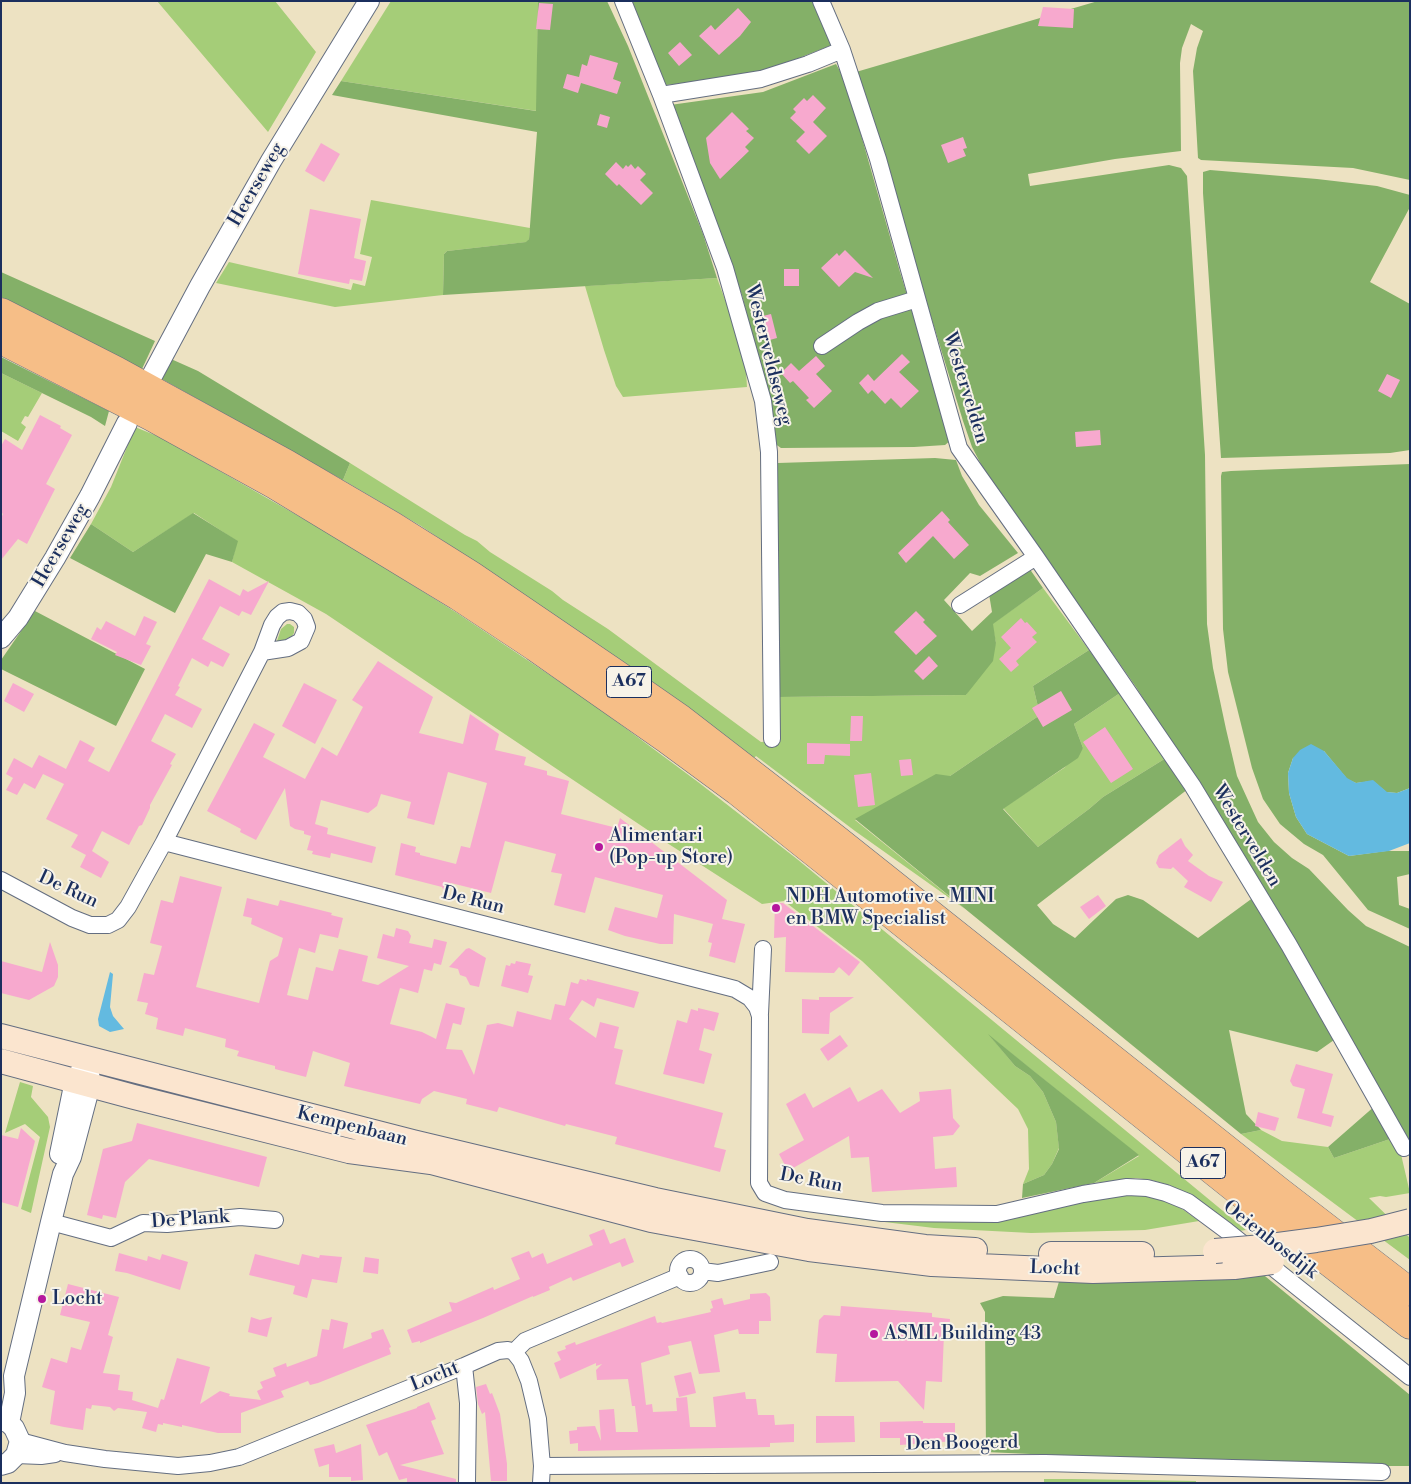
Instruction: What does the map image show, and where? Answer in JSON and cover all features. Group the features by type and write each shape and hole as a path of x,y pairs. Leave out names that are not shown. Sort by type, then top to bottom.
{"highway":[{"name":"A67","path":"1,312 117,371 287,464 393,526 471,575 601,662 760,778 1278,1191 1410,1292"},
{"name":"A67","path":"1,340 106,392 283,490 458,596 601,693 737,791 1372,1297 1410,1325"},
{"name":"A67","path":"1372,1297 1410,1334"}],"main road":[{"name":"Kempenbaan","path":"1,1036 413,1142 702,1220"},
{"name":"Kempenbaan","path":"1,1061 349,1151 430,1162 652,1220 702,1220"},
{"name":"Locht","path":"702,1220 807,1231 925,1247 1032,1254 1181,1254 1263,1247 1371,1231 1410,1221"},
{"name":"Locht","path":"702,1220 809,1249 932,1264 1093,1271 1234,1266 1335,1253 1410,1237"}],"street":[{"name":"Heerseweg","path":"153,374 271,160 369,1"},
{"name":"Westerveldseweg","path":"623,1 661,95 725,268 762,401 769,452 772,739"},
{"name":"Westervelden","path":"821,1 842,50 878,159 959,448 1192,785 1289,945 1404,1148"},
{"path":"661,95 761,79 808,64 842,50"},
{"path":"822,346 878,311 917,299"},
{"name":"Heerseweg","path":"1,638 18,618 55,558 90,496 127,423"},
{"path":"960,604 1036,557"},
{"name":"De Run","path":"1,880 90,926 108,925 118,920 128,907 164,842 262,652"},
{"name":"De Run","path":"164,842 735,989 750,998 757,1007 760,1016"},
{"name":"De Run","path":"762,949 759,1184 766,1193 785,1200 882,1213 996,1214"},
{"path":"8,1458 18,1434 5,1422 15,1393 14,1376 63,1174 60,1154 88,1059"},
{"name":"Oeienbosdijk","path":"996,1214 1083,1194 1127,1187 1147,1188 1166,1193 1188,1202 1227,1231 1410,1377"},
{"name":"De Plank","path":"51,1222 111,1238 143,1223 167,1224 240,1217 275,1220"},
{"path":"542,1483 538,1419 529,1382 521,1361 514,1352 525,1341 680,1276 685,1281 692,1282 699,1278 702,1271 718,1274 770,1262"},
{"name":"Locht","path":"8,1458 64,1453 178,1466 210,1463 239,1457 498,1351 508,1350 514,1352"},
{"path":"464,1366 468,1403 467,1483"},
{"path":"1,1400 4,1391 14,1376"},
{"name":"Den Boogerd","path":"542,1466 1045,1462 1382,1472"}],"green space":[{"path":"157,1 275,1 316,52 268,132"},
{"path":"391,1 538,1 537,111 341,81"},
{"path":"538,1 607,1 628,46 703,234 717,278 443,295 444,254 447,251 526,242 529,239 537,132 332,95 341,81 536,111"},
{"path":"631,1 816,1 832,45 753,76 666,85"},
{"path":"1098,1 1410,1 1410,180 1353,168 1201,160 1198,158 1193,71 1197,48 1203,31 1191,24 1182,48 1180,63 1181,151 1115,159 1028,174 1030,186 1169,165 1181,168 1187,176 1205,455 1207,624 1213,668 1226,729 1237,776 1258,822 1274,842 1292,858 1309,869 1366,926 1410,947 1410,1146 1226,830 1136,687 984,470 972,447 856,72"},
{"path":"836,64 854,110 900,272 951,440 945,445 781,448 771,441 756,350 742,295 670,105 763,92"},
{"path":"1210,170 1377,186 1410,195 1410,207 1370,282 1410,304 1410,450 1390,453 1221,458 1203,193 1203,172"},
{"path":"371,200 530,228 529,239 527,242 447,251 444,254 443,295 335,307 216,283 229,262 351,290 353,283 365,286 372,257 360,254"},
{"path":"1,272 155,341 142,369 1,297"},
{"path":"717,278 745,354 747,387 623,397 616,386 585,286"},
{"path":"1,357 109,411 105,426 91,417 1,373"},
{"path":"171,359 198,371 350,463 343,480 160,378"},
{"path":"1,373 42,393 28,417 25,416 21,423 26,427 18,441 1,431"},
{"path":"135,427 162,438 349,545 457,613 593,704 797,859 1246,1230 1239,1231 1185,1193 1169,1185 1136,1178 1094,1183 1139,1156 991,1037 1015,1066 1030,1076 1043,1092 1056,1122 1059,1148 1052,1164 1044,1175 1023,1184 1029,1169 1028,1129 1018,1109 862,961 784,901 762,904 664,841 326,614 232,562 237,541 194,513 133,552 91,524 111,487"},
{"path":"935,458 956,460 962,476 979,505 1018,553 980,576 970,573 944,600 972,631 992,612 989,594 1029,568 1043,588 993,624 996,643 993,661 966,695 779,697 775,476 778,463"},
{"path":"350,463 477,541 490,552 608,629 761,742 776,741 779,697 966,695 996,643 992,624 1043,588 1089,650 1033,686 1040,715 950,776 855,820 965,909 855,831 756,756 754,758 581,633 421,526 343,480"},
{"path":"1410,464 1410,788 1397,793 1386,792 1373,781 1356,783 1347,779 1324,751 1293,758 1288,773 1289,793 1296,817 1307,834 1349,856 1386,851 1410,851 1410,874 1397,877 1399,905 1410,909 1410,929 1368,910 1323,855 1304,844 1280,824 1263,799 1252,768 1228,672 1223,629 1221,476 1222,472 1231,471"},
{"path":"193,513 238,541 232,562 206,554 175,613 70,558 91,524 133,552"},
{"path":"35,611 145,669 116,726 1,669 1,660"},
{"path":"287,624 294,627 294,633 280,642 277,641 281,629"},
{"path":"1089,650 1120,693 1074,724 1083,748 1078,758 1003,809 1038,847 1103,797 1166,758 1188,789 1037,905 1053,924 1075,938 1116,899 1128,895 1143,900 1198,938 1254,897 1334,1040 1317,1052 1229,1030 1246,1114 1261,1130 1241,1134 855,819 936,774 950,776 1040,715 1033,686"},
{"path":"1120,693 1166,758 1103,797 1038,847 1003,808 1064,768 1083,748 1074,724"},
{"path":"988,1034 1139,1155 1094,1183 1022,1198 1023,1184 1044,1175 1059,1149 1056,1122 1043,1092 1030,1076 1015,1066"},
{"path":"20,1082 33,1086 31,1097 48,1117 50,1127 31,1213 21,1209 40,1137 25,1124 5,1133"},
{"path":"1376,1105 1393,1138 1334,1158 1328,1147"},
{"path":"1261,1130 1282,1141 1328,1147 1334,1158 1393,1138 1400,1150 1410,1193 1369,1198 1410,1238 1410,1260 1241,1134"},
{"path":"1124,1194 1149,1195 1175,1204 1199,1221 1145,1230 1031,1233 934,1228 827,1215 997,1222 1103,1197"},
{"path":"1260,1272 1410,1395 1410,1466 1297,1466 986,1452 985,1312 980,1303 1003,1296 1054,1298 1061,1275"},
{"path":"1044,1479 1196,1481 1196,1483 1044,1483"}],"water":[{"path":"1311,744 1324,751 1347,778 1356,783 1373,780 1387,792 1397,793 1410,788 1410,843 1389,851 1349,856 1307,834 1296,817 1289,793 1288,773 1293,758 1300,750"},
{"path":"110,972 113,974 110,1007 113,1016 124,1029 110,1032 99,1026 98,1019"}],"building":[{"path":"539,3 553,4 550,30 536,29"},
{"path":"1043,7 1074,9 1073,28 1038,26"},
{"path":"738,8 751,22 740,36 719,55 699,36 711,25 715,30"},
{"path":"680,42 692,55 679,66 668,53"},
{"path":"590,55 618,63 613,79 621,82 617,94 581,83 578,93 563,88 567,74 579,77 582,64 587,66"},
{"path":"813,95 826,108 813,122 827,136 809,154 796,141 805,132 790,118 796,112 793,109 804,98 807,101"},
{"path":"732,112 749,129 746,131 754,138 745,147 749,151 720,179 710,163 706,138"},
{"path":"600,114 610,117 607,128 597,125"},
{"path":"963,137 967,148 963,149 966,156 948,163 941,145"},
{"path":"321,143 340,154 324,182 305,171"},
{"path":"616,162 623,169 626,165 628,167 631,164 635,169 638,166 646,174 640,180 653,193 641,205 619,184 617,186 605,174"},
{"path":"310,209 361,219 354,258 366,261 362,281 350,279 349,284 298,274"},
{"path":"845,250 873,278 855,272 839,287 821,268 837,253 839,256"},
{"path":"784,269 799,269 799,286 784,286"},
{"path":"771,314 777,338 766,341 759,317"},
{"path":"902,354 910,362 899,372 919,391 901,408 891,398 885,404 872,390 868,394 859,383 868,374 874,381"},
{"path":"816,356 825,366 816,374 832,391 814,408 806,400 809,398 793,381 790,383 781,373 791,363 799,371"},
{"path":"1387,374 1400,380 1391,398 1378,391"},
{"path":"40,415 61,426 60,428 72,435 46,484 55,489 27,544 18,539 1,560 1,518 3,514 1,512 1,446 5,439 22,450"},
{"path":"1100,430 1101,445 1076,447 1075,432"},
{"path":"942,511 950,520 948,522 969,545 954,559 933,536 906,563 898,553"},
{"path":"209,579 240,596 243,589 248,592 269,581 251,615 242,611 239,616 220,606 202,639 230,654 223,667 211,661 208,667 192,658 175,695 202,709 192,728 165,714 151,741 176,754 170,764 172,765 150,805 142,825 139,826 129,845 102,831 92,851 109,862 101,878 80,867 86,855 71,847 78,835 46,819 64,784 43,774 35,789 24,783 17,795 6,790 13,778 6,774 14,758 32,768 39,755 66,769 80,740 95,748 88,761 109,772"},
{"path":"916,611 925,620 923,622 937,636 916,655 894,632"},
{"path":"144,616 157,622 146,644 151,646 141,665 115,655 117,652 91,639 97,627 101,630 106,621 135,636"},
{"path":"1021,618 1037,633 1032,637 1037,642 1016,661 1019,665 1011,672 999,659 1011,648 1001,637"},
{"path":"929,656 938,666 923,680 914,671"},
{"path":"378,661 433,697 419,733 463,744 470,714 499,734 495,750 526,757 524,765 547,771 547,775 569,781 561,814 617,828 620,818 727,900 722,919 745,924 735,963 709,956 712,943 708,942 713,924 674,914 673,944 660,944 608,930 615,907 657,918 663,895 595,877 585,913 554,905 562,874 551,872 556,854 505,841 491,893 451,883 447,898 442,887 395,875 401,843 416,847 415,852 420,853 420,855 456,864 461,846 470,848 487,783 448,772 434,825 407,818 411,802 381,794 377,806 368,813 321,800 315,824 328,828 327,834 376,847 372,863 331,853 330,858 312,854 313,851 307,850 311,836 304,834 304,831 290,826 285,788 256,840 240,832 241,829 207,811 254,723 275,734 263,757 305,779 322,747 337,756 363,707 352,700"},
{"path":"13,683 34,694 24,712 4,701"},
{"path":"304,683 337,700 315,744 282,726"},
{"path":"1061,691 1072,710 1043,727 1032,708"},
{"path":"851,716 863,716 862,741 850,741"},
{"path":"1105,727 1133,769 1111,783 1083,742"},
{"path":"807,743 850,744 850,756 825,755 824,764 807,764"},
{"path":"911,759 913,775 901,776 899,760"},
{"path":"871,773 875,805 858,807 854,775"},
{"path":"1181,838 1193,855 1188,861 1209,876 1223,882 1211,902 1184,887 1188,881 1173,867 1171,869 1159,868 1156,863 1159,855"},
{"path":"180,876 222,887 196,987 259,1003 270,961 278,956 283,938 251,924 252,918 243,916 247,898 278,906 280,900 332,913 331,915 343,918 338,938 320,934 315,953 299,948 287,995 308,1000 316,967 333,971 339,949 368,956 362,981 378,985 409,966 377,958 383,934 394,937 396,928 408,931 411,936 409,943 432,948 434,939 447,942 441,965 434,963 432,971 424,969 418,993 400,988 390,1024 422,1032 436,1039 446,1003 465,1008 461,1025 453,1023 446,1049 462,1050 474,1075 487,1025 498,1023 513,1027 517,1011 551,1020 555,1004 565,1006 571,982 578,984 580,979 587,981 587,979 639,992 634,1008 597,998 594,1007 582,1000 569,1019 596,1038 600,1022 619,1027 614,1048 623,1050 615,1084 723,1113 714,1147 726,1150 720,1172 615,1144 617,1137 566,1124 565,1126 499,1107 497,1112 466,1104 467,1099 434,1091 422,1099 420,1104 344,1086 350,1063 313,1051 306,1077 237,1056 239,1051 225,1047 226,1039 185,1028 183,1036 156,1029 158,1018 145,1014 148,1003 137,1001 144,973 154,975 162,946 150,943 161,900 173,903"},
{"path":"1098,895 1106,906 1089,919 1080,907"},
{"path":"775,903 783,903 860,962 849,976 839,967 834,973 785,972 786,937 774,938"},
{"path":"50,942 58,965 58,977 54,986 29,1000 1,993 1,961 42,972"},
{"path":"469,948 486,958 479,987 470,985 466,977 460,975 458,969 449,967"},
{"path":"516,961 531,964 528,975 533,976 528,993 501,986 506,965 515,964"},
{"path":"819,997 854,997 830,1013 829,1034 802,1033 802,999 819,1000"},
{"path":"698,1008 719,1013 714,1031 704,1028 699,1050 712,1054 704,1084 663,1074 677,1020 687,1023 691,1009 698,1011"},
{"path":"840,1035 848,1046 828,1061 820,1049"},
{"path":"1296,1064 1333,1074 1322,1113 1334,1116 1331,1127 1297,1118 1305,1089 1293,1086 1290,1081"},
{"path":"850,1087 858,1102 882,1089 900,1113 920,1101 919,1092 951,1089 953,1118 960,1126 953,1135 933,1137 935,1169 956,1167 957,1187 872,1192 869,1157 851,1158 849,1136 788,1171 779,1154 804,1140 786,1104 805,1093 813,1108"},
{"path":"1258,1112 1279,1118 1275,1131 1255,1126"},
{"path":"137,1123 267,1157 259,1187 149,1159 125,1182 116,1218 103,1215 102,1219 87,1215 103,1149 132,1141"},
{"path":"21,1128 35,1141 18,1207 1,1202 1,1135 18,1139"},
{"path":"604,1229 610,1244 625,1238 634,1262 622,1267 620,1262 573,1281 571,1277 549,1287 550,1290 483,1318 420,1343 420,1341 412,1343 407,1330 452,1311 449,1302 456,1303 493,1287 494,1290 520,1279 511,1258 529,1251 532,1258 543,1253 547,1264 593,1245 589,1235"},
{"path":"119,1253 147,1261 148,1256 160,1260 162,1254 188,1262 180,1290 115,1271"},
{"path":"255,1254 299,1265 302,1254 319,1258 320,1255 342,1257 337,1283 312,1279 307,1298 293,1294 295,1286 249,1275"},
{"path":"365,1257 379,1259 378,1274 363,1272"},
{"path":"68,1284 119,1297 108,1335 113,1337 103,1373 120,1375 118,1390 133,1392 132,1400 158,1408 161,1399 164,1400 177,1358 210,1367 200,1404 220,1391 230,1394 229,1396 261,1400 257,1391 263,1388 260,1382 276,1376 273,1368 286,1363 287,1367 317,1356 322,1329 329,1330 331,1319 348,1323 343,1349 372,1338 371,1333 383,1329 391,1347 389,1348 391,1354 318,1383 310,1385 308,1381 281,1391 284,1397 241,1413 241,1433 218,1433 163,1423 163,1425 158,1424 156,1432 142,1428 147,1412 118,1408 114,1411 110,1407 92,1405 91,1409 86,1408 83,1430 50,1424 55,1391 42,1387 51,1358 67,1363 71,1347 81,1350 90,1322 60,1315"},
{"path":"766,1293 770,1297 771,1321 759,1321 759,1334 739,1334 738,1329 714,1335 720,1372 699,1374 691,1341 668,1346 670,1354 641,1363 646,1405 652,1404 653,1412 677,1411 676,1398 687,1397 690,1427 716,1427 713,1397 745,1392 746,1399 756,1399 758,1415 774,1415 775,1425 794,1424 794,1442 770,1443 770,1447 578,1451 578,1443 570,1444 569,1431 577,1430 577,1427 595,1426 601,1441 599,1410 614,1409 616,1432 638,1432 635,1406 632,1406 628,1379 597,1380 596,1370 602,1364 596,1366 596,1363 560,1379 554,1363 561,1360 557,1352 566,1349 565,1346 575,1342 576,1345 655,1316 657,1323 662,1323 711,1312 710,1309 713,1308 711,1301 722,1298 724,1305 750,1299 750,1294"},
{"name":"ASML Building 43","path":"841,1306 932,1313 932,1317 950,1319 949,1334 944,1334 942,1382 926,1381 924,1410 898,1381 835,1382 837,1354 816,1353 819,1320 824,1315 840,1316"},
{"path":"251,1317 260,1320 272,1317 267,1337 248,1332"},
{"path":"691,1372 696,1393 679,1397 674,1376"},
{"path":"486,1384 490,1394 492,1393 500,1414 507,1464 507,1481 491,1481 485,1412 482,1414 478,1404 476,1387"},
{"path":"429,1402 436,1419 431,1421 444,1454 400,1465 456,1479 456,1483 407,1483 407,1478 399,1480 387,1452 379,1456 366,1425 417,1408"},
{"path":"816,1416 854,1416 855,1442 816,1443"},
{"path":"923,1421 923,1423 955,1423 955,1441 900,1445 900,1438 880,1438 880,1422"},
{"path":"334,1444 336,1453 361,1444 363,1480 351,1481 351,1477 329,1477 329,1464 319,1467 314,1449"}],"place":[{"name":"Alimentari (Pop-up Store)","path":"599,847"},
{"name":"NDH Automotive - MINI en BMW Specialist","path":"776,908"},
{"name":"Locht","path":"42,1299"},
{"name":"ASML Building 43","path":"874,1334"}]}
